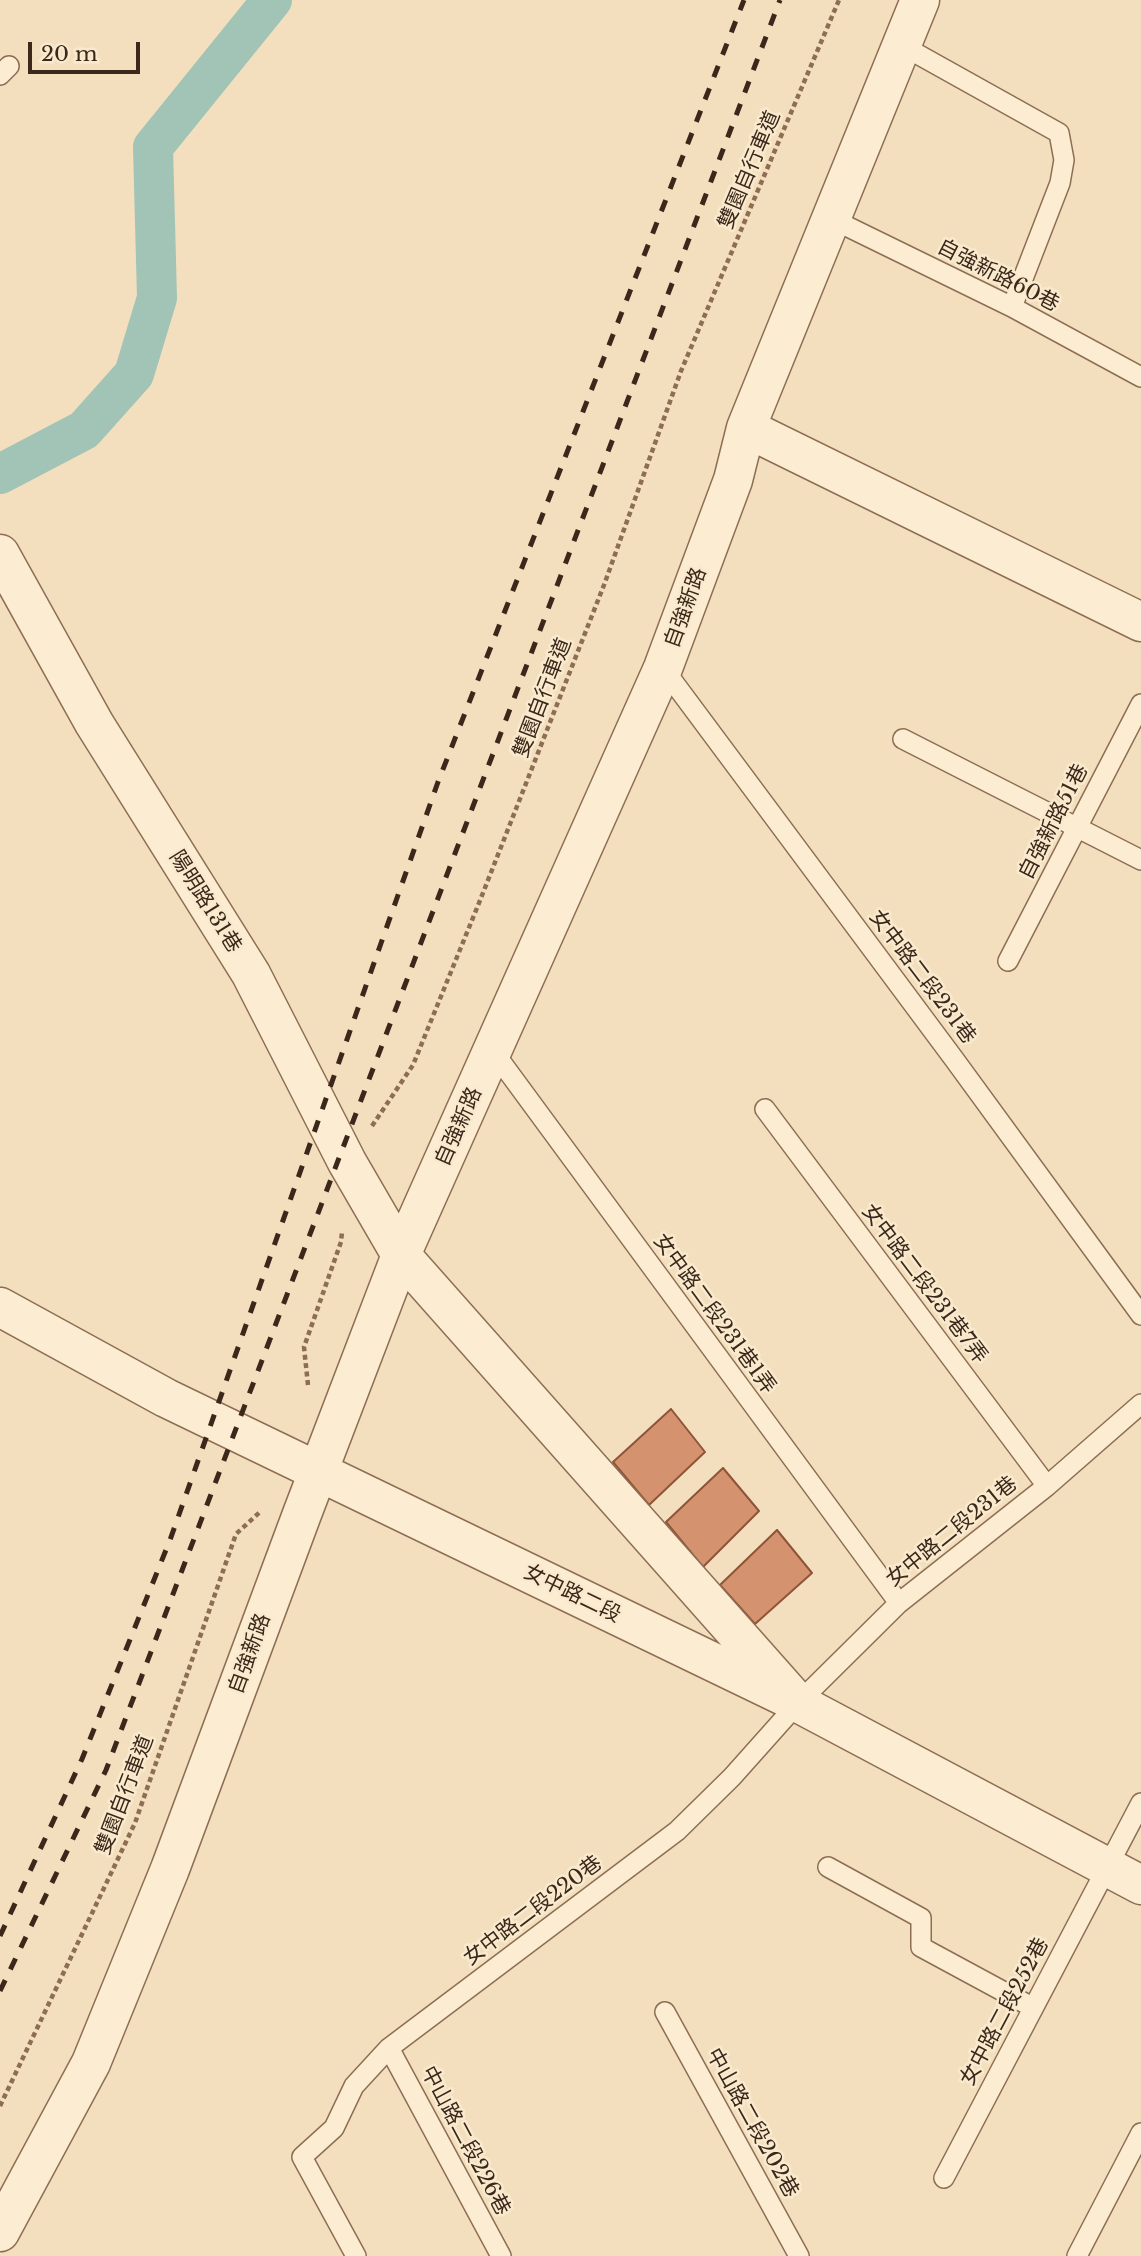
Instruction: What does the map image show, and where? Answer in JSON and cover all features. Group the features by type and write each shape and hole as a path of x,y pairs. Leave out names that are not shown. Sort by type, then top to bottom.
{"street":[{"name":"自強新路","path":"0,2232 91,2063 170,1869 401,1255 663,668 733,480 746,428 920,0"},
{"path":"746,428 1141,622"},
{"name":"陽明路131巷","path":"0,554 94,723 251,974 347,1162 401,1255 799,1703"},
{"name":"女中路二段","path":"0,1307 166,1398 799,1703 1141,1885"}],"lane":[{"path":"903,46 1059,133 1064,160 1060,183 1012,307"},
{"name":"自強新路60巷","path":"832,219 1012,307 1141,377"},
{"name":"女中路二段231巷","path":"663,668 1141,1315"},
{"name":"自強新路51巷","path":"1008,961 1141,704"},
{"path":"903,739 1141,860"},
{"name":"女中路二段231巷1弄","path":"493,1051 899,1603"},
{"name":"女中路二段231巷7弄","path":"765,1109 1047,1486"},
{"name":"女中路二段231巷","path":"799,1703 899,1603 1047,1486 1141,1404"},
{"name":"女中路二段220巷","path":"356,2256 302,2157 334,2128 354,2086 389,2049 677,1831 732,1777 799,1703"},
{"name":"女中路二段252巷","path":"944,2178 1141,1803"},
{"path":"828,1867 921,1917 921,1947 1032,2007"},
{"name":"中山路二段202巷","path":"665,2012 799,2256"},
{"name":"中山路二段226巷","path":"389,2049 501,2256"},
{"path":"1077,2256 1141,2133"}],"path":[{"name":"雙園自行車道","path":"347,1162 413,1065 604,585 681,371 839,0"},
{"path":"309,1395 304,1347 341,1242 342,1228"},
{"name":"雙園自行車道","path":"0,2106 135,1823 236,1534 265,1507"}],"building":[{"path":"671,1409 705,1452 649,1505 613,1462"},
{"path":"723,1468 759,1511 703,1567 666,1522"},
{"path":"777,1530 812,1573 755,1624 720,1585"}],"waterway":[{"path":"0,474 84,430 134,374 157,298 153,147 272,0"}],"railway":[{"path":"0,1936 82,1759 170,1540 438,782 744,0"},
{"path":"0,1991 106,1770 780,0"}]}
